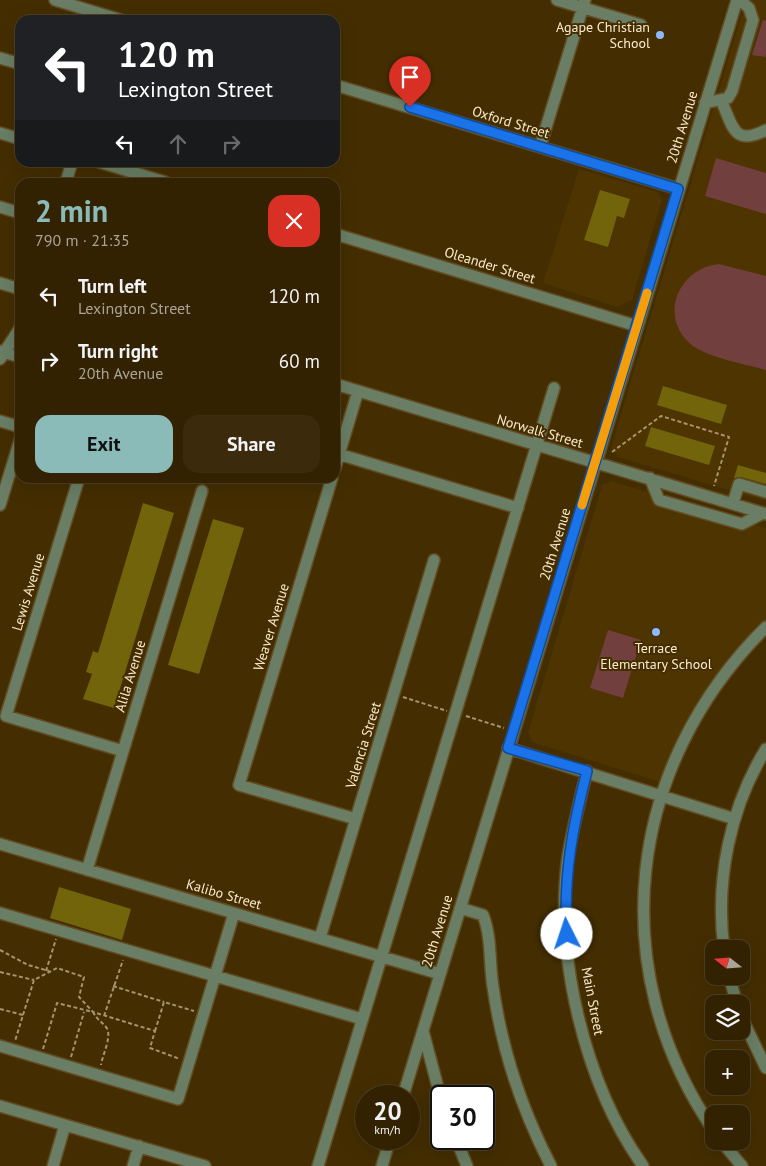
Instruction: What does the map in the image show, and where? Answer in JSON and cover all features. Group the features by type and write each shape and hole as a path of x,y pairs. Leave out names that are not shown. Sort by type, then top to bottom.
{"street":[{"path":"55,0 102,15"},
{"path":"557,0 584,4 641,25"},
{"path":"705,103 728,98 732,91 752,28 752,14 738,0"},
{"name":"20th Avenue","path":"406,1085 678,189 738,0"},
{"path":"540,147 584,4"},
{"path":"0,58 15,62"},
{"name":"Oxford Street","path":"340,87 678,189"},
{"path":"721,100 736,133 743,137 752,137 766,130"},
{"path":"0,132 15,136"},
{"path":"116,167 152,178"},
{"path":"0,207 15,212"},
{"name":"Oleander Street","path":"340,236 637,326"},
{"path":"0,283 15,288"},
{"path":"15,335 2,354 15,356"},
{"name":"Norwalk Street","path":"340,386 764,513"},
{"path":"318,1166 554,388"},
{"path":"340,444 358,391"},
{"path":"0,421 15,426"},
{"path":"340,454 518,508"},
{"path":"0,505 15,456"},
{"path":"650,478 659,500 742,524 764,513"},
{"name":"Lewis Avenue","path":"77,483 6,716 123,751"},
{"name":"Weaver Avenue","path":"330,483 239,785 356,819"},
{"path":"733,504 739,484 766,492"},
{"name":"Alila Avenue","path":"86,870 202,491"},
{"name":"Valencia Street","path":"320,938 434,560"},
{"path":"705,1116 685,1083 670,1048 648,971 644,925 644,881 650,834 661,795 682,743 704,705 734,662 766,627"},
{"path":"508,748 587,771 735,819"},
{"path":"724,940 722,888 726,855 735,819 747,785 766,749"},
{"name":"Main Street","path":"587,771 568,857 566,894 568,948 573,992 583,1036 598,1079 638,1164"},
{"name":"Kalibo Street","path":"0,844 440,974"},
{"path":"460,908 483,915 488,928 493,987 508,1058 524,1108 551,1166"},
{"path":"0,913 362,1019"},
{"path":"0,1046 178,1098 234,913"},
{"path":"423,1031 437,1085"},
{"path":"750,1035 766,1068"},
{"path":"0,1106 205,1166"},
{"path":"53,1166 65,1125"},
{"path":"133,1166 138,1146"},
{"path":"382,1166 387,1150"},
{"path":"460,1150 467,1166"},
{"path":"728,1150 742,1166"}],"path":[{"path":"612,452 661,416 729,437 714,486"},
{"path":"48,971 58,930"},
{"path":"0,950 28,965 48,971"},
{"path":"104,1016 121,960 127,961"},
{"path":"14,1046 34,980 48,971 57,968 84,977 79,997 93,1012 98,1022 106,1026 108,1034 100,1071"},
{"path":"0,972 34,980"},
{"path":"113,986 194,1011"},
{"path":"164,1002 150,1048 180,1058"},
{"path":"42,1054 57,1003 155,1031"},
{"path":"0,1009 23,1015"},
{"path":"69,1062 84,1011"}],"shaded area":[{"path":"746,0 766,0 766,501 618,457 611,448"},
{"path":"763,20 766,21 765,57 752,55"},
{"path":"716,158 766,173 766,214 705,196"},
{"path":"579,169 658,192 662,200 632,300 617,307 543,283"},
{"path":"719,264 766,276 766,370 700,350 682,335 676,322 677,296 683,284 705,268"},
{"name":"Terrace Elementary School","path":"611,481 766,528 766,620 741,644 698,700 660,782 532,742 528,733 602,485"},
{"path":"608,630 641,640 623,698 590,688"}],"building":[{"path":"600,190 630,199 624,218 617,216 608,247 584,240"},
{"path":"663,386 727,405 721,424 657,405"},
{"path":"651,427 715,446 709,465 645,446"},
{"path":"738,465 766,473 766,484 741,477 734,478"},
{"path":"143,503 174,513 114,708 83,699 92,674 86,672 93,651 98,653"},
{"path":"213,519 244,528 199,674 168,665"},
{"path":"59,887 131,909 122,940 50,918"}],"slow traffic":[{"path":"582,505 647,293"}],"place":[{"name":"Agape Christian School","path":"660,35"},
{"name":"Terrace Elementary School","path":"656,632"}],"route":[{"path":"410,107 678,189 508,748 587,771 568,857 565,904 567,934"}]}
